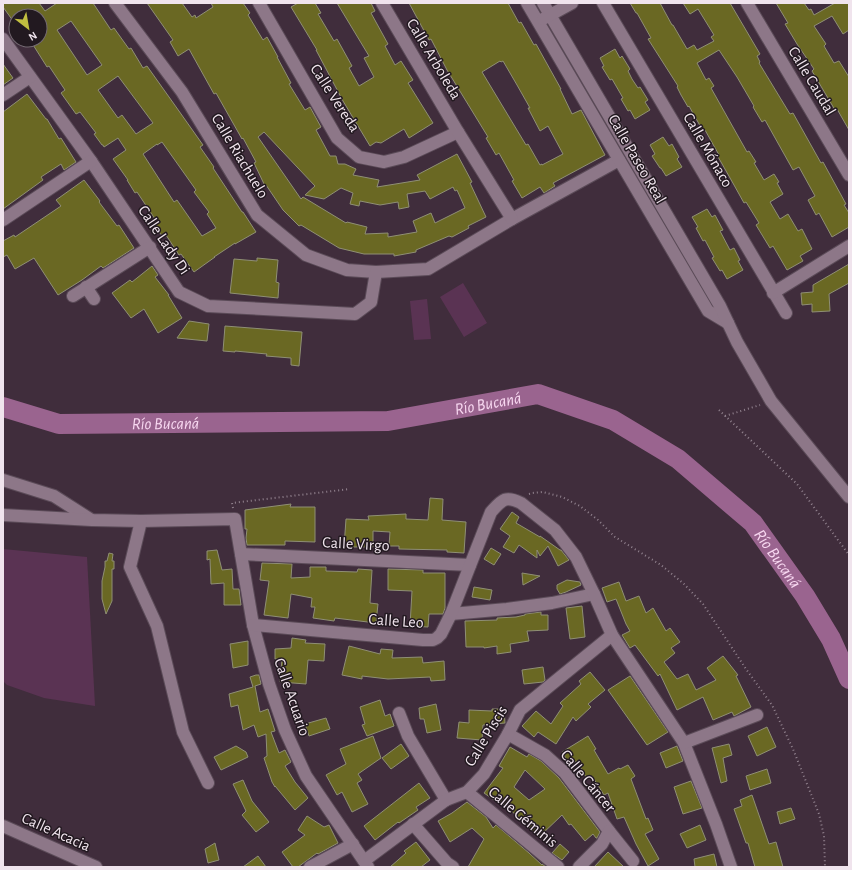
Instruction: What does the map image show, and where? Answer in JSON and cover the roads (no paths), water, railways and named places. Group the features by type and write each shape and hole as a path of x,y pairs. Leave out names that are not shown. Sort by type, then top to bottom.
{"street":[{"name":"Calle Riachuelo","path":"115,3 182,92 257,215 306,254 348,270 376,272 428,269 512,219 619,160"},
{"name":"Calle Vereda","path":"259,3 337,138 359,157 384,162 404,157 458,132"},
{"name":"Calle Arboleda","path":"382,3 458,132 512,219"},
{"name":"Calle Paseo Real","path":"527,3 708,311 728,323"},
{"name":"Calle Paseo Real","path":"543,3 720,306 737,342 771,401 849,497"},
{"path":"538,22 572,3"},
{"name":"Calle Mónaco","path":"603,3 786,313"},
{"name":"Calle Caudal","path":"747,3 849,175"},
{"name":"Calle Lady Di","path":"3,39 91,161 179,292 208,306 355,314 371,302 376,272"},
{"path":"3,95 30,77"},
{"path":"3,220 91,161"},
{"path":"773,293 849,246"},
{"path":"73,296 150,247"},
{"path":"86,287 94,299"},
{"path":"3,480 54,496 92,520"},
{"name":"Calle Leo","path":"253,625 433,640 441,634 451,614 492,512 501,501 508,499 521,503 555,530 576,557 594,594"},
{"path":"3,515 141,521 130,567 157,626 183,732 208,783"},
{"name":"Calle Acuario","path":"141,521 235,519 253,625 269,684 285,730 306,776 366,864"},
{"name":"Calle Virgo","path":"240,554 470,565"},
{"path":"451,614 552,603 594,594 612,635 684,743 716,824 731,867"},
{"name":"Calle Piscis","path":"366,864 413,824 446,800 468,792 484,774 508,734 520,710 612,635"},
{"path":"399,713 408,736 446,800"},
{"path":"684,743 757,715"},
{"name":"Calle Cáncer","path":"508,734 545,755 561,769 576,786 633,861"},
{"name":"Calle Géminis","path":"468,792 558,867"},
{"path":"413,824 447,863 453,867"},
{"name":"Calle Acacia","path":"3,826 96,867"},
{"path":"579,867 602,844 609,831"},
{"path":"310,867 353,844"}],"waterway":[{"name":"Río Bucaná","path":"3,407 59,424 388,421 538,394 613,420 678,459 753,523 805,596 831,639 849,679"}]}
